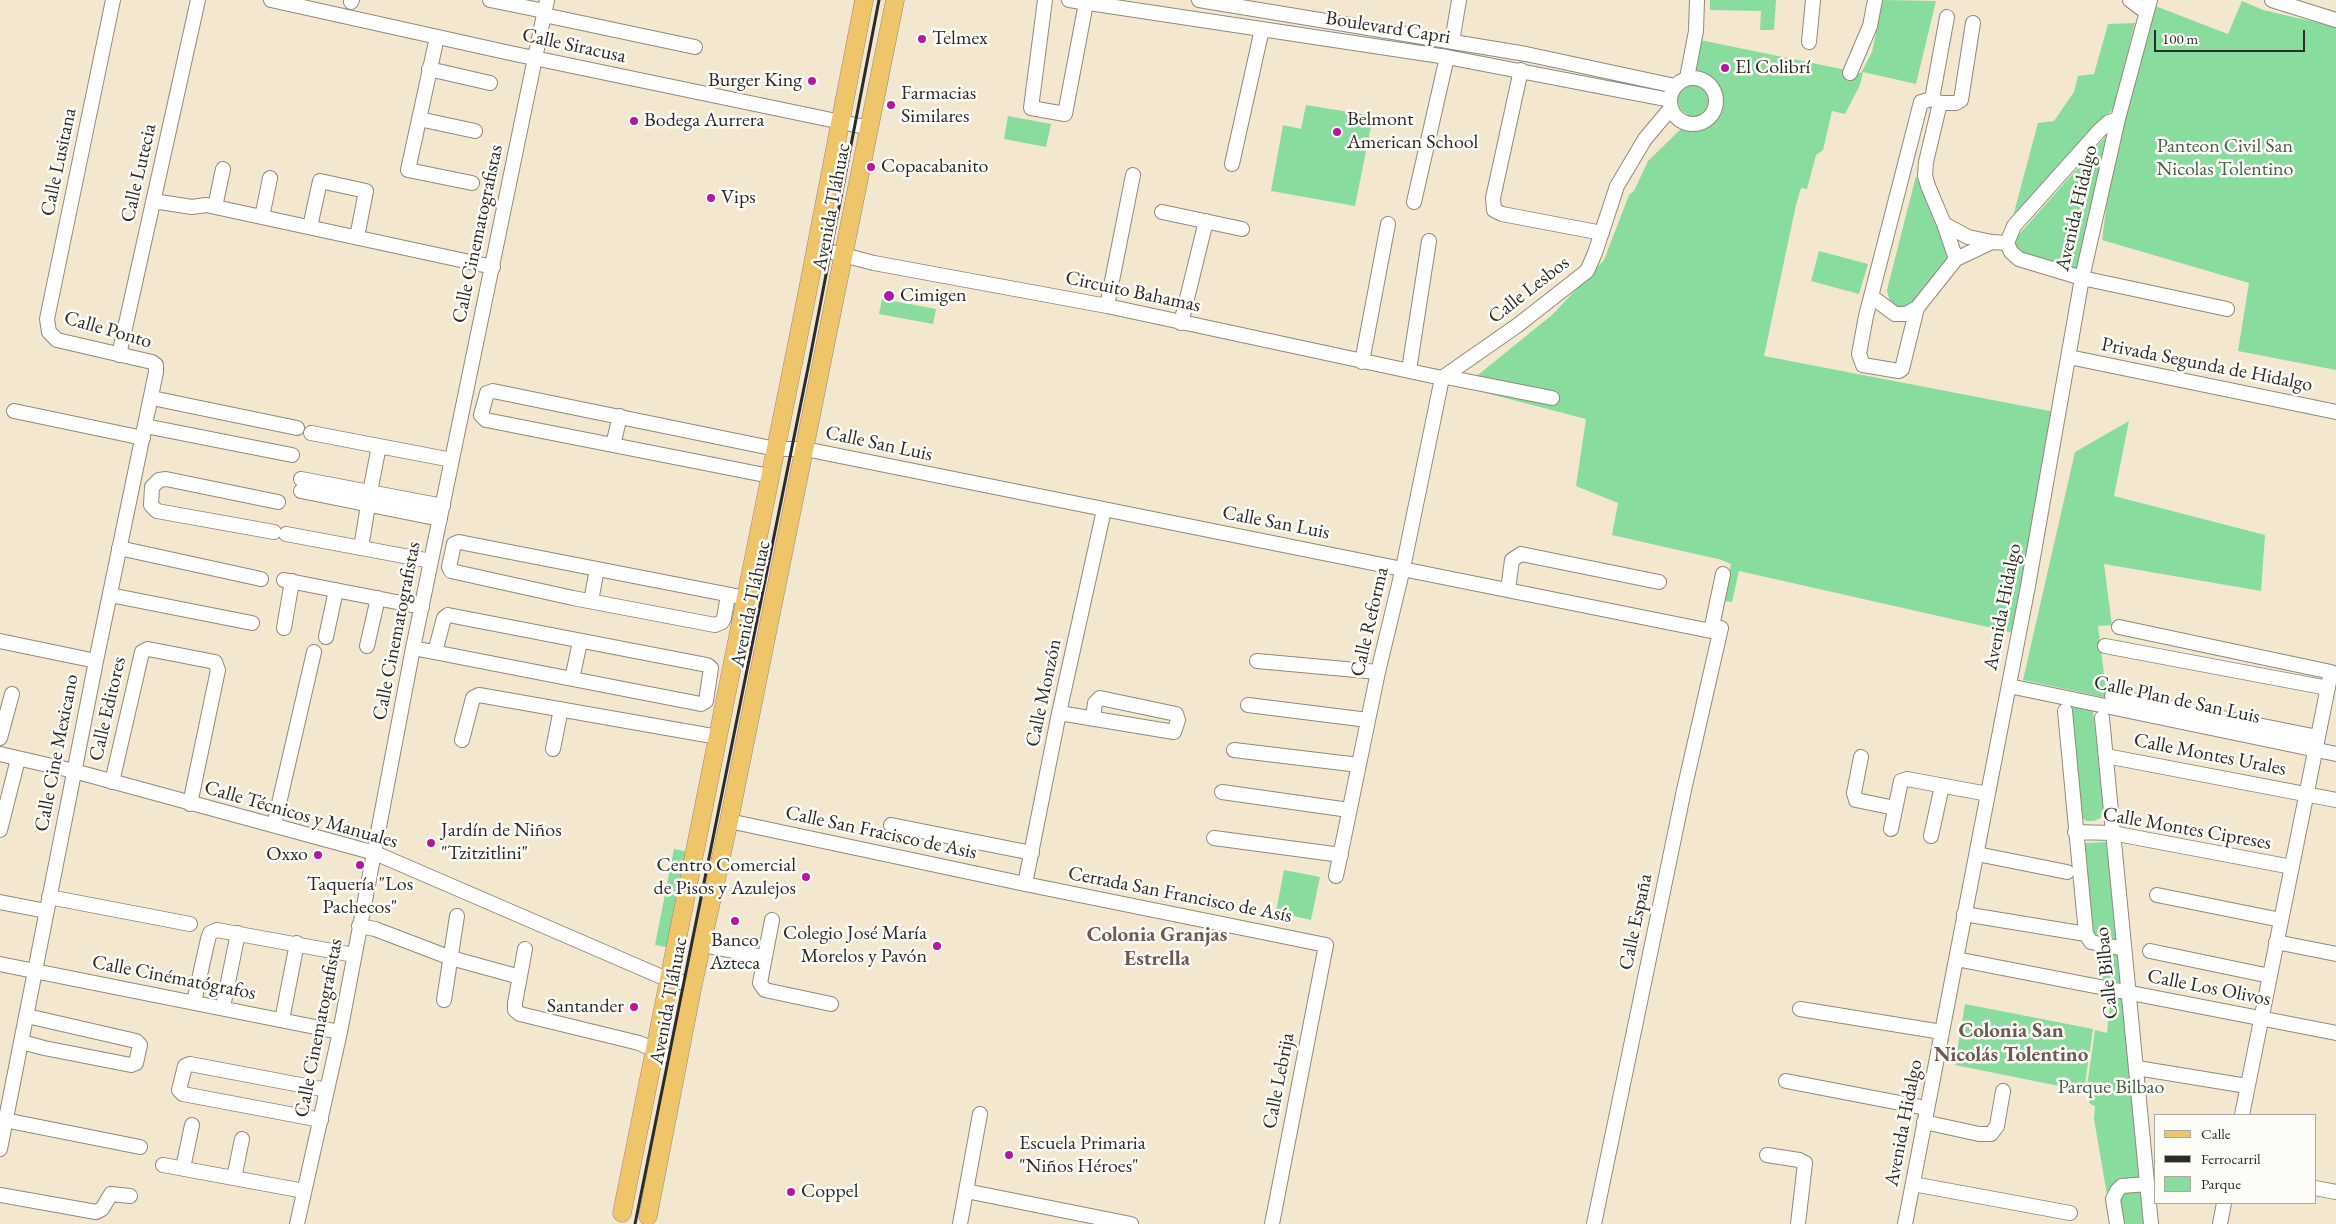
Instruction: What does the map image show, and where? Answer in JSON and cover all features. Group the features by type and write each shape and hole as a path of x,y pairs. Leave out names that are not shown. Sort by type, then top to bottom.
{"main road":[{"name":"Avenida Tláhuac","path":"622,1213 776,449 864,0"},
{"name":"Avenida Tláhuac","path":"648,1216 693,984 729,821 895,0"}],"street":[{"name":"Calle Lusitana","path":"49,332 48,320 113,0"},
{"name":"Calle Lutecia","path":"119,355 198,0"},
{"name":"Calle Siracusa","path":"271,0 437,37 536,52 870,128"},
{"path":"490,0 545,9 695,47"},
{"path":"1045,0 1031,108 1066,114 1086,3"},
{"name":"Boulevard Capri","path":"1069,0 1447,57 1521,70 1670,104"},
{"name":"Boulevard Capri","path":"1199,0 1526,54 1681,82"},
{"path":"1452,42 1459,0"},
{"path":"1681,82 1702,80 1709,84 1716,97 1713,112 1702,122 1687,123 1674,114 1670,104 1681,82 1696,31 1697,0"},
{"path":"1810,42 1813,0"},
{"path":"1850,73 1870,26 1875,0"},
{"path":"2130,0 2148,6"},
{"path":"2272,0 2306,5 2336,20"},
{"name":"Avenida Hidalgo","path":"1905,1224 2009,686 2082,278 2118,119 2148,6"},
{"name":"Calle Cinematografistas","path":"297,1224 340,1032 413,648 545,9"},
{"path":"1917,308 1902,369 1899,371 1863,365 1859,354 1872,297 1931,101 1947,18"},
{"path":"1931,101 1956,104 1961,100 1973,23"},
{"path":"1232,164 1262,29"},
{"path":"437,37 408,170 472,183"},
{"path":"1414,202 1447,57"},
{"path":"429,69 490,82"},
{"path":"1521,70 1494,198 1494,210 1502,214 1602,233"},
{"path":"1931,101 1925,176 1956,259"},
{"name":"Calle Lesbos","path":"1444,377 1518,325 1587,270 1602,233 1616,186 1630,162 1670,104"},
{"path":"419,118 475,130"},
{"path":"2118,119 2109,122 2099,131 2014,226 2007,243 2011,252 2019,259 2082,278 2227,309"},
{"path":"215,207 223,170"},
{"path":"1107,306 1133,175"},
{"path":"262,217 270,178"},
{"path":"310,227 320,181 366,191 357,237"},
{"path":"153,201 192,208 206,205 492,267"},
{"path":"1162,212 1242,229"},
{"path":"1181,323 1206,221"},
{"path":"1362,362 1388,224"},
{"path":"1944,224 1968,237 2007,243"},
{"path":"1409,370 1428,240"},
{"path":"1872,297 1895,314 1906,314 1917,308 1956,259 1992,242"},
{"name":"Circuito Bahamas","path":"816,248 874,263 1107,306 1362,362 1552,398"},
{"name":"Calle Ponto","path":"49,332 57,340 152,362 156,365"},
{"name":"Privada Segunda de Hidalgo","path":"2069,357 2336,412"},
{"name":"Calle Cine Mexicano","path":"0,1149 3,1119 22,1042 96,660 131,487 152,398 156,365"},
{"name":"Calle Reforma","path":"1336,876 1378,672 1403,568 1444,377"},
{"name":"Calle San Luis","path":"613,445 486,420 481,415 487,393 493,391 776,449 805,449 1717,631"},
{"path":"152,398 297,428"},
{"path":"14,411 292,455"},
{"path":"620,416 613,445 770,476"},
{"path":"311,433 452,460"},
{"path":"361,548 379,446"},
{"path":"278,502 166,479 159,480 152,487 151,491 151,505 157,511 431,561"},
{"path":"301,485 441,512"},
{"path":"131,487 151,491"},
{"name":"Calle Monzón","path":"1026,884 1059,713 1104,510"},
{"path":"728,595 724,618 722,622 716,625 591,602 451,571 449,567 454,544 459,542 746,598"},
{"path":"119,548 261,579"},
{"path":"1508,590 1512,560 1521,554 1659,582"},
{"path":"591,602 597,569"},
{"path":"1717,631 1723,574"},
{"path":"284,628 288,581 422,607"},
{"path":"326,637 336,590"},
{"path":"110,595 252,623"},
{"path":"367,646 378,598"},
{"path":"413,648 701,704 706,701 710,666 448,615 444,618 435,652"},
{"path":"2119,627 2331,672 2242,1114"},
{"name":"Calle España","path":"1594,1224 1717,631"},
{"path":"0,641 96,660"},
{"path":"572,679 580,642"},
{"path":"2106,646 2328,688"},
{"name":"Calle Editores","path":"112,782 142,652 148,649 215,662 218,670 190,804"},
{"path":"274,826 314,652"},
{"path":"1257,661 1378,672"},
{"name":"Calle Plan de San Luis","path":"2009,686 2316,743 2336,754"},
{"path":"0,738 12,694"},
{"path":"462,740 473,698 479,695 718,736"},
{"path":"2112,696 2316,743"},
{"path":"1059,713 1174,732 1178,720 1176,714 1100,698 1095,703 1093,718"},
{"path":"1248,705 1368,720"},
{"path":"552,749 561,709"},
{"name":"Calle Montes Cipreses","path":"2064,711 2086,934"},
{"name":"Calle Bilbao","path":"2102,718 2151,1224"},
{"path":"1234,750 1359,765"},
{"name":"Calle Técnicos y Manuales","path":"0,754 74,771 375,853 669,980 693,984"},
{"name":"Calle Montes Urales","path":"2106,756 2336,800"},
{"path":"1861,757 1854,793 1856,800 1895,808"},
{"path":"0,830 18,759"},
{"path":"1891,829 1901,781 1907,779 1988,794"},
{"path":"1931,836 1942,786"},
{"path":"1222,792 1349,810"},
{"name":"Calle San Fracisco de Asis","path":"729,821 1026,884"},
{"path":"891,825 1032,853"},
{"name":"Calle Montes Cipreses","path":"2075,832 2112,833 2292,867"},
{"path":"1214,838 1341,855"},
{"path":"1976,854 2067,872"},
{"name":"Cerrada San Francisco de Asís","path":"1026,884 1326,945"},
{"path":"2157,896 2281,920"},
{"path":"49,897 190,924"},
{"path":"0,902 46,912"},
{"path":"1964,914 2086,934 2091,942 2124,948"},
{"path":"444,1000 457,916"},
{"path":"772,920 760,983 765,990 832,1004"},
{"path":"359,926 375,929 451,958 520,977"},
{"path":"194,1002 210,933 216,930 297,943 354,955"},
{"path":"223,1007 238,933"},
{"path":"2276,942 2336,954"},
{"path":"282,1020 297,943"},
{"path":"702,945 764,957"},
{"name":"Calle Lebrija","path":"1272,1224 1326,945"},
{"path":"525,949 515,1003 516,1010 520,1014 639,1043 679,1061"},
{"path":"2150,951 2270,976"},
{"name":"Calle Los Olivos","path":"1956,959 2336,1033"},
{"name":"Calle Cinématógrafos","path":"0,964 223,1007 340,1032"},
{"path":"1800,1009 1942,1032"},
{"path":"22,1042 131,1065 136,1063 140,1045 136,1041 27,1016"},
{"path":"321,1120 183,1094 179,1090 185,1066 190,1064 327,1090"},
{"path":"2137,1068 2248,1086"},
{"path":"1786,1081 1925,1115 1980,1134 1991,1134 1997,1126 2003,1091"},
{"path":"960,1224 980,1114"},
{"path":"3,1119 140,1147"},
{"path":"183,1168 192,1125"},
{"path":"234,1178 242,1138"},
{"path":"1767,1155 1799,1160 1805,1163 1798,1224"},
{"path":"163,1165 304,1191"},
{"path":"1913,1184 2070,1213"},
{"path":"2117,1224 2113,1199 2117,1191 2122,1186 2147,1184"},
{"path":"2316,1188 2336,1192"},
{"path":"966,1191 1131,1224"},
{"path":"0,1195 96,1212 102,1209 110,1194 130,1196"},
{"path":"2220,1224 2224,1204"}],"green space":[{"path":"1710,0 1776,0 1774,30 1760,30 1761,11 1710,10"},
{"path":"1883,0 1936,1 1916,84 1863,72 1860,85 1845,114 1832,111 1823,150 1816,155 1807,189 1801,188 1796,205 1764,356 2055,412 2014,633 1739,571 1732,602 1724,601 1731,564 1722,560 1612,535 1618,503 1576,486 1586,419 1463,387 1552,315 1604,260 1629,195 1634,191 1648,161 1686,124 1702,123 1713,112 1716,97 1713,90 1703,79 1695,77 1700,40 1861,73 1872,52"},
{"name":"Panteon Civil San Nicolas Tolentino","path":"2242,1 2263,10 2336,27 2336,370 2238,351 2249,283 2102,240 2118,119 2150,4 2228,34"},
{"path":"2135,23 2114,108 2012,220 2038,123 2054,121 2074,92 2078,76 2094,74 2108,24"},
{"path":"1694,84 1700,85 1705,89 1709,94 1709,106 1705,111 1700,115 1694,116 1688,115 1683,111 1679,106 1678,100 1679,94 1683,89 1688,85"},
{"path":"1306,105 1373,116 1355,206 1271,191 1283,125 1301,129"},
{"path":"1008,116 1051,124 1046,147 1004,139"},
{"path":"2108,134 2082,272 2026,256 2013,246 2014,240"},
{"path":"1916,176 1950,256 1919,300 1905,306 1895,306 1890,303 1887,290"},
{"path":"1819,251 1868,264 1859,294 1811,281"},
{"path":"882,299 936,309 933,324 879,314"},
{"path":"2129,421 2114,496 2265,535 2261,591 2104,564 2112,625 2098,626 2107,698 2023,680 2075,452"},
{"path":"2069,706 2093,711 2105,812 2101,818 2094,821 2087,821 2080,817"},
{"path":"2106,842 2118,942 2093,938 2085,843"},
{"path":"674,849 689,852 670,948 655,945"},
{"path":"1284,870 1320,877 1311,920 1276,912"},
{"path":"2099,951 2119,954 2121,983 2103,980"},
{"name":"Parque Bilbao","path":"2111,994 2124,997 2150,1224 2112,1224 2094,1119 2095,1106 2090,1104 2086,1093 2095,1030 2107,1033"},
{"path":"1965,1004 2093,1029 2084,1091 1955,1065"}],"railway":[{"path":"635,1224 809,363 879,0"}],"place":[{"name":"Telmex","path":"922,39"},
{"name":"El Colibrí","path":"1725,68"},
{"name":"Burger King","path":"812,81"},
{"name":"Farmacias Similares","path":"891,105"},
{"name":"Bodega Aurrera","path":"634,121"},
{"name":"Belmont American School","path":"1337,132"},
{"name":"Copacabanito","path":"871,167"},
{"name":"Vips","path":"711,198"},
{"name":"Cimigen","path":"889,296"},
{"name":"Jardín de Niños \"Tzitzitlini\"","path":"431,843"},
{"name":"Oxxo","path":"318,855"},
{"name":"Taquería \"Los Pachecos\"","path":"360,865"},
{"name":"Centro Comercial de Pisos y Azulejos","path":"806,877"},
{"name":"Banco Azteca","path":"735,921"},
{"name":"Colegio José María Morelos y Pavón","path":"937,946"},
{"name":"Santander","path":"634,1007"},
{"name":"Escuela Primaria \"Niños Héroes\"","path":"1009,1155"},
{"name":"Coppel","path":"791,1192"}],"district":[{"name":"Colonia Granjas Estrella","path":"1157,947"},
{"name":"Colonia San Nicolás Tolentino","path":"2011,1043"}]}
